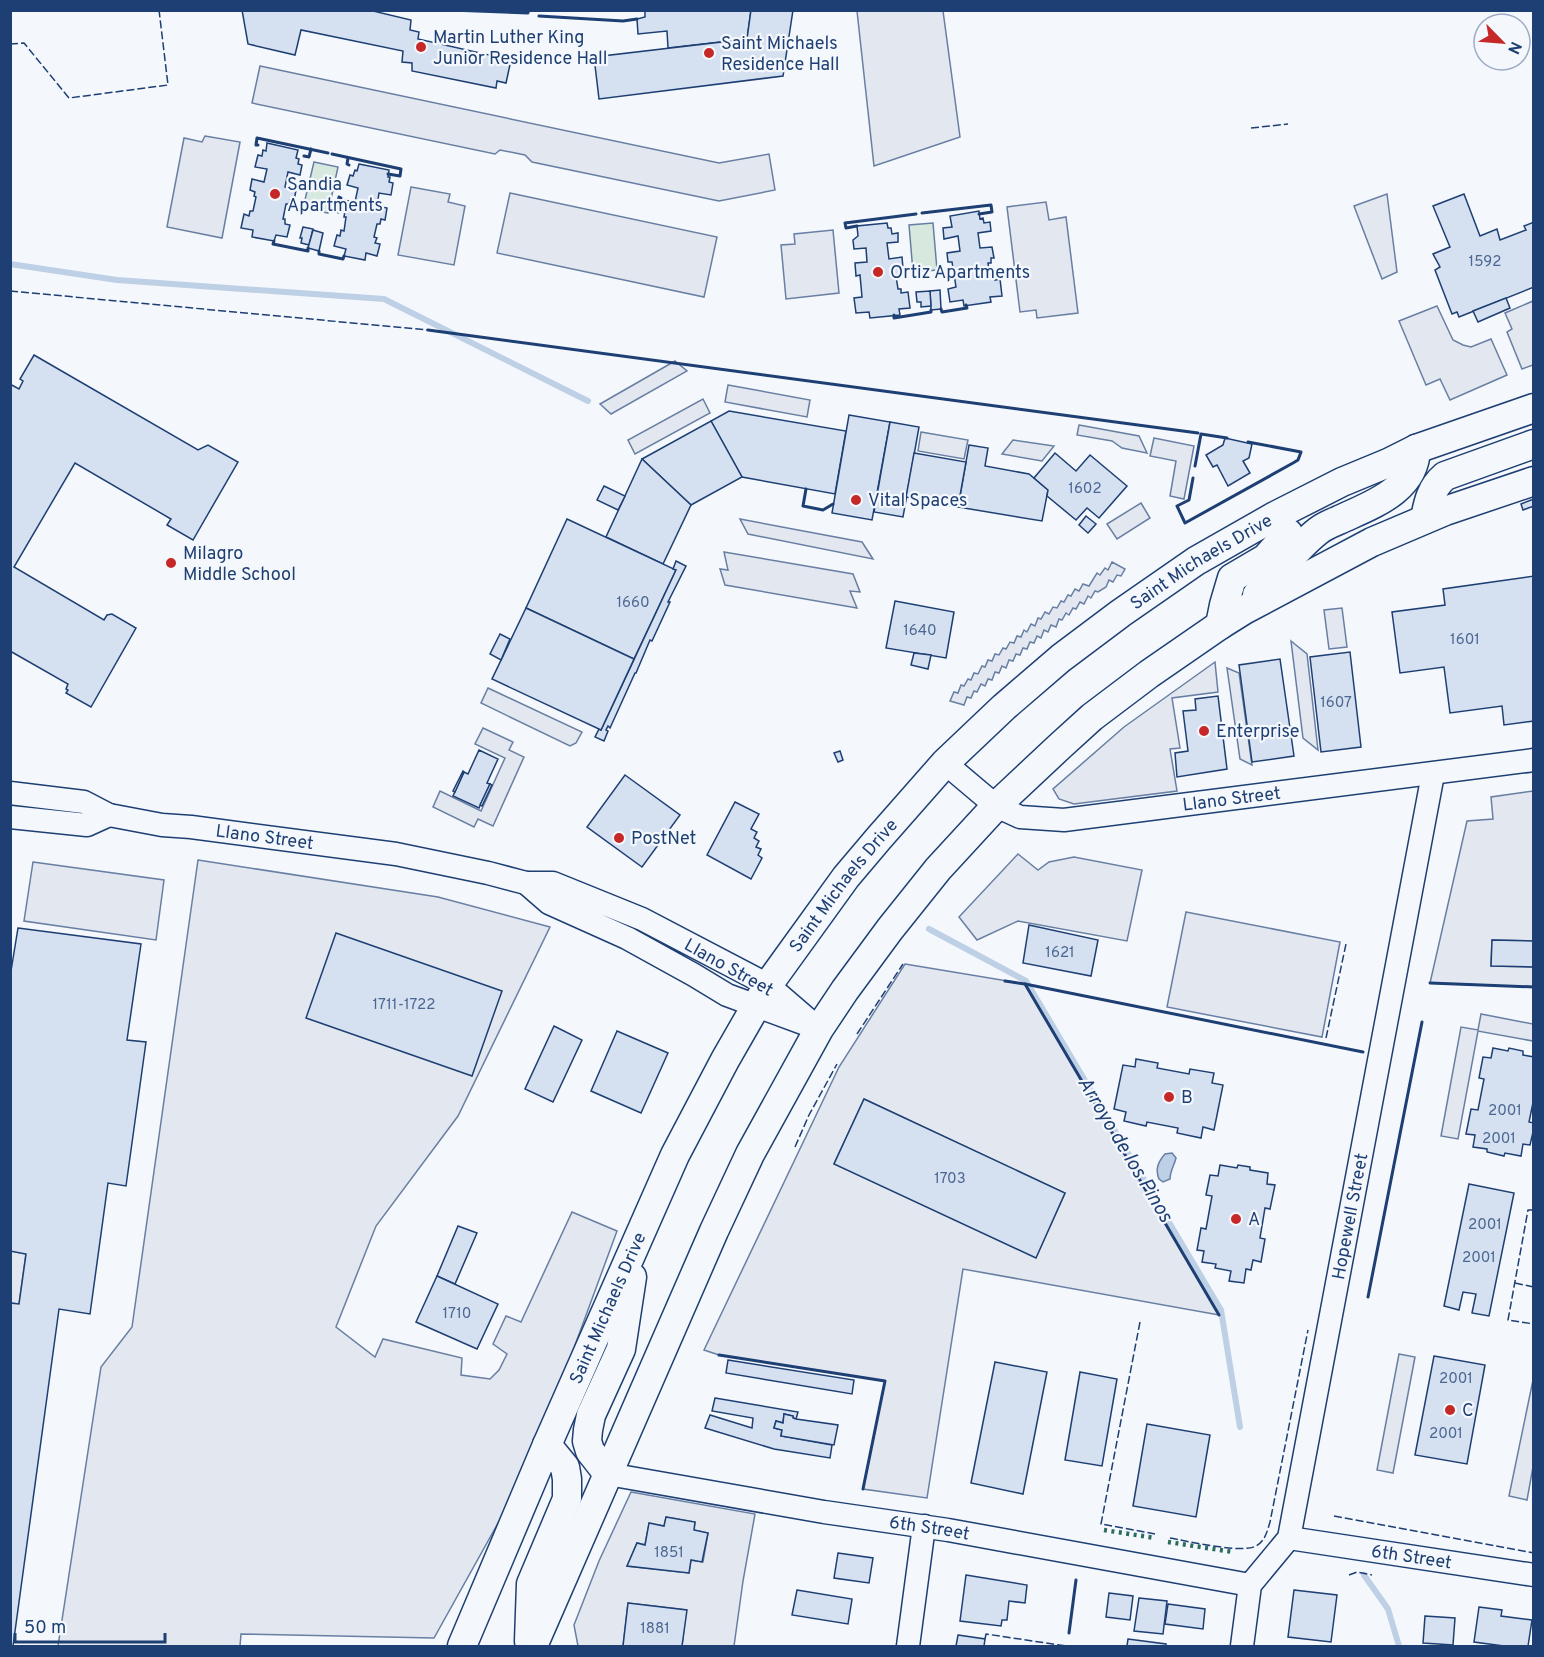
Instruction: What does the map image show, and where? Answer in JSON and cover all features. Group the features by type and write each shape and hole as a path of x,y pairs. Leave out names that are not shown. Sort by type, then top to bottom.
{"main road":[{"name":"Saint Michaels Drive","path":"462,1647 547,1446 675,1155 762,996 846,877 945,763 1004,707 1061,658 1196,561 1275,516 1342,482 1388,464 1416,449 1533,408"},
{"path":"1425,519 1428,500 1434,487 1445,476 1533,444"},
{"path":"1232,617 1320,528 1373,504 1402,485 1416,462 1416,449"},
{"path":"531,1647 750,1154 819,1029 890,929 938,869 996,806 1092,717 1149,674 1232,617 1372,542 1425,519 1532,481"},
{"path":"1232,617 1227,593 1233,578 1266,558 1288,533 1342,482"},
{"path":"608,1474 590,1451 587,1441 588,1430 591,1415 621,1349 638,1239"},
{"path":"531,1647 531,1584 567,1499 565,1467 547,1446"}],"street":[{"name":"Llano Street","path":"945,763 996,806 1020,817 1064,820 1533,760"},
{"name":"Hopewell Street","path":"1250,1585 1289,1538 1433,774"},
{"name":"Llano Street","path":"10,793 84,802 109,815 162,825 202,828 396,854 488,873 526,884 549,903 627,938 727,995 762,996 819,1029"},
{"name":"Llano Street","path":"10,817 87,825 109,815"},
{"name":"6th Street","path":"608,1474 824,1512 924,1526 1250,1585"},
{"path":"908,1647 924,1526"},
{"name":"6th Street","path":"1289,1538 1533,1575"},
{"path":"1242,1647 1250,1585"}],"shaded area":[{"path":"857,11 943,11 960,137 874,166"},
{"path":"260,66 719,163 769,154 775,190 719,201 532,162 525,155 500,150 495,154 252,103"},
{"path":"205,136 240,142 222,238 167,227 184,138 202,142"},
{"path":"314,162 338,167 328,213 303,208"},
{"path":"411,187 450,194 448,202 465,206 454,265 398,255"},
{"path":"510,193 717,237 704,297 497,253"},
{"path":"1387,194 1397,272 1382,279 1354,206"},
{"path":"1046,202 1049,220 1066,217 1078,313 1037,318 1036,310 1020,312 1007,207"},
{"path":"933,223 937,270 913,272 909,225"},
{"path":"833,230 839,293 786,299 781,245 795,244 794,234"},
{"path":"1533,301 1533,365 1522,369 1507,332 1512,329 1505,313"},
{"path":"1437,306 1453,340 1471,347 1491,339 1507,375 1450,400 1440,379 1426,385 1399,321"},
{"path":"675,361 687,371 611,414 600,404"},
{"path":"728,385 810,400 807,417 725,402"},
{"path":"703,399 710,413 635,454 628,440"},
{"path":"1079,425 1139,436 1147,453 1122,448 1112,441 1077,435"},
{"path":"921,432 968,440 964,459 918,451"},
{"path":"1154,438 1194,446 1184,499 1170,496 1176,461 1150,456"},
{"path":"1013,440 1054,446 1042,461 1002,454"},
{"path":"1141,503 1150,518 1117,539 1107,524"},
{"path":"740,519 862,542 873,559 748,534"},
{"path":"724,552 853,574 860,592 850,591 857,608 725,585 720,569 728,570"},
{"path":"1112,562 1125,569 1121,576 1117,575 1113,582 1109,580 1106,587 1098,592 1095,591 1091,598 1088,596 1084,604 1080,602 1069,615 1066,613 1062,620 1059,619 1056,627 1051,625 1048,632 1044,630 1041,638 1037,636 1034,643 1030,642 1027,649 1023,648 1020,655 1016,654 1013,661 1009,660 1006,668 1002,666 999,673 995,672 992,680 988,679 985,686 981,684 971,698 967,697 964,705 950,701 954,692 958,693 961,685 964,686 968,679 971,680 974,673 978,674 988,660 992,661 995,654 999,655 1010,642 1014,643 1017,636 1021,637 1024,630 1027,632 1031,624 1035,626 1038,618 1041,619 1045,612 1049,614 1053,607 1057,608 1068,595 1071,596 1075,589 1079,591 1083,584 1089,586 1097,573 1100,575 1105,568 1108,570"},
{"path":"1342,608 1347,647 1329,649 1324,610"},
{"path":"1291,641 1307,654 1318,750 1303,738"},
{"path":"1215,662 1218,692 1172,698 1180,748 1170,749 1177,791 1074,804 1059,799 1053,789 1124,727"},
{"path":"1227,668 1239,673 1252,765 1240,759"},
{"path":"488,688 582,732 576,743 570,746 481,703"},
{"path":"483,728 513,742 509,750 524,757 493,826 478,819 474,827 433,807 440,791 481,811 505,758 475,744"},
{"path":"1533,791 1533,941 1492,940 1491,966 1533,967 1533,987 1430,983 1467,821 1493,819 1491,797"},
{"path":"1018,854 1038,870 1049,862 1074,857 1142,870 1127,941 1018,921 977,940 959,917"},
{"path":"198,860 438,897 550,927 458,1116 376,1226 336,1327 375,1357 383,1339 462,1358 461,1375 490,1379 499,1370 507,1354 493,1344 506,1316 521,1322 572,1212 617,1231 546,1424 512,1498 434,1638 241,1634 240,1646 58,1646 101,1367 132,1327"},
{"path":"33,862 164,880 156,940 24,921"},
{"path":"1186,912 1340,942 1322,1037 1167,1007"},
{"path":"905,964 1025,984 1219,1315 963,1269 927,1498 863,1489 885,1381 719,1355 704,1350 839,1067","holes":["864,1099 1065,1193 1036,1257 834,1164"]},
{"path":"1481,1014 1533,1024 1533,1041 1478,1031 1458,1139 1441,1136 1461,1027 1478,1030"},
{"path":"11,1251 26,1254 19,1304 11,1303"},
{"path":"1399,1354 1415,1357 1393,1473 1377,1470"},
{"path":"1533,1380 1533,1467 1527,1500 1509,1496"},
{"path":"631,1492 755,1514 734,1646 682,1646 686,1610 628,1603 623,1646 578,1646 574,1625 599,1561","holes":["666,1517 695,1522 694,1530 708,1533 703,1562 691,1560 689,1573 627,1566 637,1543 645,1545 649,1524 664,1526"]}],"water":[{"path":"1172,1153 1176,1158 1170,1179 1163,1182 1159,1179 1158,1166 1165,1154"}],"building":[{"name":"Martin Luther King Junior Residence Hall","path":"242,10 369,10 411,20 410,30 419,32 418,39 511,60 506,83 497,81 496,88 412,71 412,63 402,62 403,51 301,30 295,55 248,44"},
{"path":"645,10 751,10 747,39 668,48 667,31 638,34 637,19 645,17"},
{"name":"Saint Michaels Residence Hall","path":"751,10 793,10 783,76 599,99 594,57 747,39"},
{"name":"Sandia Apartments","path":"267,143 298,150 296,158 299,159 298,164 302,165 300,175 288,172 285,187 296,190 294,201 290,200 289,204 286,204 283,219 285,219 285,224 290,225 287,237 276,235 274,241 252,237 253,230 241,228 244,214 249,216 250,211 253,211 256,197 255,192 250,190 252,179 264,182 267,169 255,167 258,155 262,156 263,150 266,151"},
{"path":"359,164 389,170 389,182 393,183 391,195 379,193 377,206 387,208 385,220 381,219 380,224 377,224 374,237 377,238 375,243 380,244 377,256 366,253 365,260 344,256 346,249 334,246 337,235 340,236 341,230 344,231 346,217 344,217 345,211 341,211 343,200 355,202 358,188 347,185 350,175 353,176"},
{"path":"1464,194 1480,236 1497,229 1500,240 1526,230 1524,226 1534,222 1534,287 1459,317 1457,312 1452,314 1435,270 1440,267 1433,254 1450,247 1433,206"},
{"path":"979,211 980,219 983,218 984,223 990,222 991,231 978,233 980,248 992,247 994,258 991,258 991,263 988,263 990,276 994,275 995,280 1000,279 1002,296 990,297 991,302 964,306 963,300 950,302 948,289 956,287 952,262 948,262 947,253 960,251 958,236 944,239 943,228 952,227 950,216"},
{"name":"Ortiz Apartments","path":"887,223 892,234 898,233 898,242 887,243 889,259 902,257 903,268 899,268 899,275 896,276 898,289 901,289 901,293 908,292 910,308 899,309 900,315 870,318 869,312 856,313 854,298 862,297 860,275 856,276 855,263 867,262 866,248 854,249 853,240 858,236 857,226"},
{"path":"303,227 313,229 309,245 301,243"},
{"path":"313,230 323,233 319,251 308,248"},
{"path":"940,290 941,309 931,310 930,291"},
{"path":"930,291 931,306 921,307 921,302 917,302 916,292"},
{"path":"1506,298 1510,308 1478,322 1473,311"},
{"path":"34,355 198,450 208,445 238,462 193,540 167,525 171,519 75,463 14,567 104,620 107,615 112,614 136,628 91,707 66,693 68,684 10,651 10,384 19,389 23,381 20,379"},
{"path":"729,411 846,431 835,494 742,477 711,421"},
{"path":"849,415 890,422 872,520 832,513"},
{"path":"711,421 742,477 691,505 642,459"},
{"path":"890,422 919,427 903,517 874,512"},
{"path":"1225,438 1252,444 1249,458 1243,461 1250,473 1228,486 1217,465 1213,467 1206,455 1223,445"},
{"path":"969,445 988,448 985,466 1029,474 1048,490 1042,521 958,507"},
{"path":"914,453 966,462 958,507 906,497"},
{"path":"1055,453 1076,471 1090,455 1127,486 1099,518 1087,508 1076,520 1047,496 1048,490 1034,478"},
{"path":"642,459 691,505 663,564 606,537"},
{"path":"604,486 625,496 618,510 597,500"},
{"path":"1534,500 1534,506 1523,510 1521,504"},
{"path":"1086,516 1096,524 1088,533 1079,525"},
{"path":"567,519 676,570 634,659 526,608"},
{"path":"676,561 686,566 610,728 608,726 606,730 608,731 604,741 595,737 599,729 601,730 676,570 673,569"},
{"path":"1534,576 1534,721 1504,725 1502,706 1450,713 1444,667 1400,673 1392,612 1445,605 1443,589"},
{"path":"895,601 954,612 946,658 886,648"},
{"path":"526,608 634,659 601,730 492,679"},
{"path":"500,634 510,639 501,660 490,654"},
{"path":"1350,652 1361,747 1321,752 1310,657"},
{"path":"914,653 931,655 928,669 911,665"},
{"path":"1280,659 1294,756 1252,762 1239,665"},
{"name":"Enterprise","path":"1218,696 1227,769 1177,777 1175,753 1188,751 1183,711 1196,710 1195,699"},
{"path":"479,750 498,759 479,808 453,796 464,772 468,774"},
{"path":"840,751 843,760 838,762 834,753"},
{"path":"464,772 455,792 453,791"},
{"path":"625,775 680,815 642,867 587,827"},
{"path":"490,784 492,785 482,806 480,805"},
{"path":"735,802 759,814 751,829 757,832 754,838 759,841 756,847 761,849 758,855 762,858 751,879 707,855"},
{"path":"1029,925 1098,940 1091,976 1023,963"},
{"path":"18,928 141,944 127,1040 146,1042 126,1186 108,1183 90,1314 59,1309 13,1646 10,1646 10,1303 19,1304 26,1254 10,1251 10,977"},
{"path":"336,933 502,991 472,1076 306,1018"},
{"path":"1492,940 1534,941 1534,967 1491,966"},
{"path":"554,1026 582,1040 553,1102 525,1089"},
{"path":"617,1031 668,1053 641,1113 591,1091"},
{"path":"1493,1048 1523,1051 1523,1055 1534,1057 1534,1098 1529,1122 1534,1123 1534,1128 1530,1145 1523,1144 1521,1156 1505,1153 1504,1156 1487,1152 1487,1149 1473,1147 1475,1135 1466,1134 1471,1109 1478,1110 1484,1079 1479,1078 1483,1057 1491,1058"},
{"name":"B","path":"1136,1059 1158,1063 1157,1068 1189,1074 1190,1069 1214,1073 1212,1083 1223,1085 1214,1130 1203,1127 1201,1138 1177,1133 1178,1128 1147,1122 1146,1126 1124,1121 1126,1112 1114,1109 1123,1065 1135,1067"},
{"path":"864,1099 1065,1193 1036,1258 834,1164"},
{"name":"A","path":"1220,1165 1237,1168 1238,1165 1250,1167 1250,1170 1268,1173 1267,1184 1275,1185 1270,1209 1265,1208 1260,1238 1265,1239 1261,1262 1253,1260 1251,1270 1246,1269 1244,1283 1229,1281 1231,1271 1215,1268 1216,1264 1202,1262 1204,1251 1197,1250 1201,1228 1206,1229 1212,1196 1206,1195 1210,1175 1218,1176"},
{"path":"1469,1184 1514,1193 1489,1316 1472,1313 1476,1294 1463,1292 1459,1310 1444,1306"},
{"path":"458,1226 477,1233 455,1284 437,1276"},
{"path":"437,1276 498,1304 477,1349 416,1322"},
{"name":"C","path":"1434,1356 1485,1365 1467,1464 1415,1455"},
{"path":"728,1360 854,1380 852,1394 726,1373"},
{"path":"995,1362 1047,1372 1023,1494 971,1483"},
{"path":"1080,1372 1117,1379 1102,1466 1065,1460"},
{"path":"715,1398 798,1412 796,1419 784,1414 783,1423 776,1421 774,1428 782,1430 781,1436 832,1445 830,1458 774,1449 705,1428 710,1415 752,1428 753,1418 712,1411"},
{"path":"784,1414 796,1419 838,1425 834,1445 781,1436 782,1430 774,1428 776,1421 783,1423"},
{"path":"1147,1424 1210,1435 1196,1517 1133,1506"},
{"path":"666,1517 695,1522 694,1530 708,1533 702,1562 691,1560 689,1573 627,1566 637,1543 645,1545 649,1523 664,1526"},
{"path":"838,1553 873,1558 869,1583 834,1578"},
{"path":"966,1575 1027,1585 1025,1603 1009,1601 1007,1620 1002,1620 1001,1626 960,1621"},
{"path":"797,1590 852,1599 848,1624 792,1615"},
{"path":"1294,1590 1337,1595 1331,1642 1288,1637"},
{"path":"1109,1593 1133,1596 1130,1620 1106,1617"},
{"path":"1139,1598 1167,1601 1163,1634 1134,1631"},
{"path":"628,1603 687,1610 682,1646 623,1646"},
{"path":"1168,1604 1205,1609 1203,1629 1165,1624"},
{"path":"1479,1607 1502,1610 1501,1616 1532,1620 1528,1646 1474,1642"},
{"path":"1425,1616 1455,1618 1453,1645 1423,1643"},
{"path":"958,1635 985,1639 984,1646 956,1646"},
{"path":"1128,1639 1166,1644 1166,1646 1127,1646"}],"waterway":[{"path":"10,264 117,280 384,299 588,401"},
{"name":"Arroyo de los Pinos","path":"929,929 1026,981 1221,1310 1240,1427"},
{"name":"Arroyo de los Pinos","path":"1364,1575 1388,1609 1399,1646"}],"hedge":[{"path":"1104,1530 1155,1538"},
{"path":"1168,1542 1233,1552"}],"fence":[{"path":"10,44 24,43 69,98 168,85 159,10"},
{"path":"1251,128 1288,124"},
{"path":"10,291 428,330"},
{"path":"1326,1038 1346,944"},
{"path":"857,1034 903,964"},
{"path":"795,1147 809,1115 837,1064"},
{"path":"1534,1210 1528,1210 1508,1320 1534,1324"},
{"path":"1515,1283 1534,1287"},
{"path":"1140,1322 1101,1524 1155,1534"},
{"path":"1170,1538 1239,1549 1256,1546 1264,1539 1270,1522 1308,1330"},
{"path":"1334,1516 1534,1553"},
{"path":"1349,1575 1357,1572 1372,1575"},
{"path":"985,1639 986,1634 1066,1646"}],"wall":[{"path":"450,10 528,13 528,10"},
{"path":"539,16 623,21 637,19"},
{"path":"258,145 256,145 257,138 328,153"},
{"path":"304,156 309,157 311,149"},
{"path":"332,154 401,169 400,176 388,174"},
{"path":"348,158 347,164 349,165"},
{"path":"338,212 336,211 339,197 341,198"},
{"path":"922,213 991,205 992,212 979,214"},
{"path":"857,226 846,228 845,223 916,214"},
{"path":"274,241 273,244 308,251 308,248"},
{"path":"319,251 319,254 343,259 344,256"},
{"path":"941,309 942,312 967,308 966,305"},
{"path":"894,315 894,318 931,312 931,310"},
{"path":"428,330 1198,433"},
{"path":"1195,466 1201,434 1227,438"},
{"path":"1193,478 1189,500 1177,506 1185,523 1298,460 1301,452 1248,442"},
{"path":"806,489 803,506 823,510 833,504"},
{"path":"1005,981 1025,984 1219,1315"},
{"path":"1430,983 1534,987"},
{"path":"1025,984 1363,1052"},
{"path":"1368,1297 1422,1022"},
{"path":"719,1355 885,1381 863,1489"},
{"path":"1069,1633 1076,1580"}],"place":[{"name":"Martin Luther King Junior Residence Hall","path":"421,47"},
{"name":"Saint Michaels Residence Hall","path":"709,53"},
{"name":"Sandia Apartments","path":"275,194"},
{"name":"Ortiz Apartments","path":"878,272"},
{"name":"Vital Spaces","path":"856,500"},
{"name":"Milagro Middle School","path":"171,563"},
{"name":"Enterprise","path":"1204,731"},
{"name":"PostNet","path":"619,838"},
{"name":"B","path":"1169,1097"},
{"name":"A","path":"1236,1219"},
{"name":"C","path":"1450,1410"}]}
